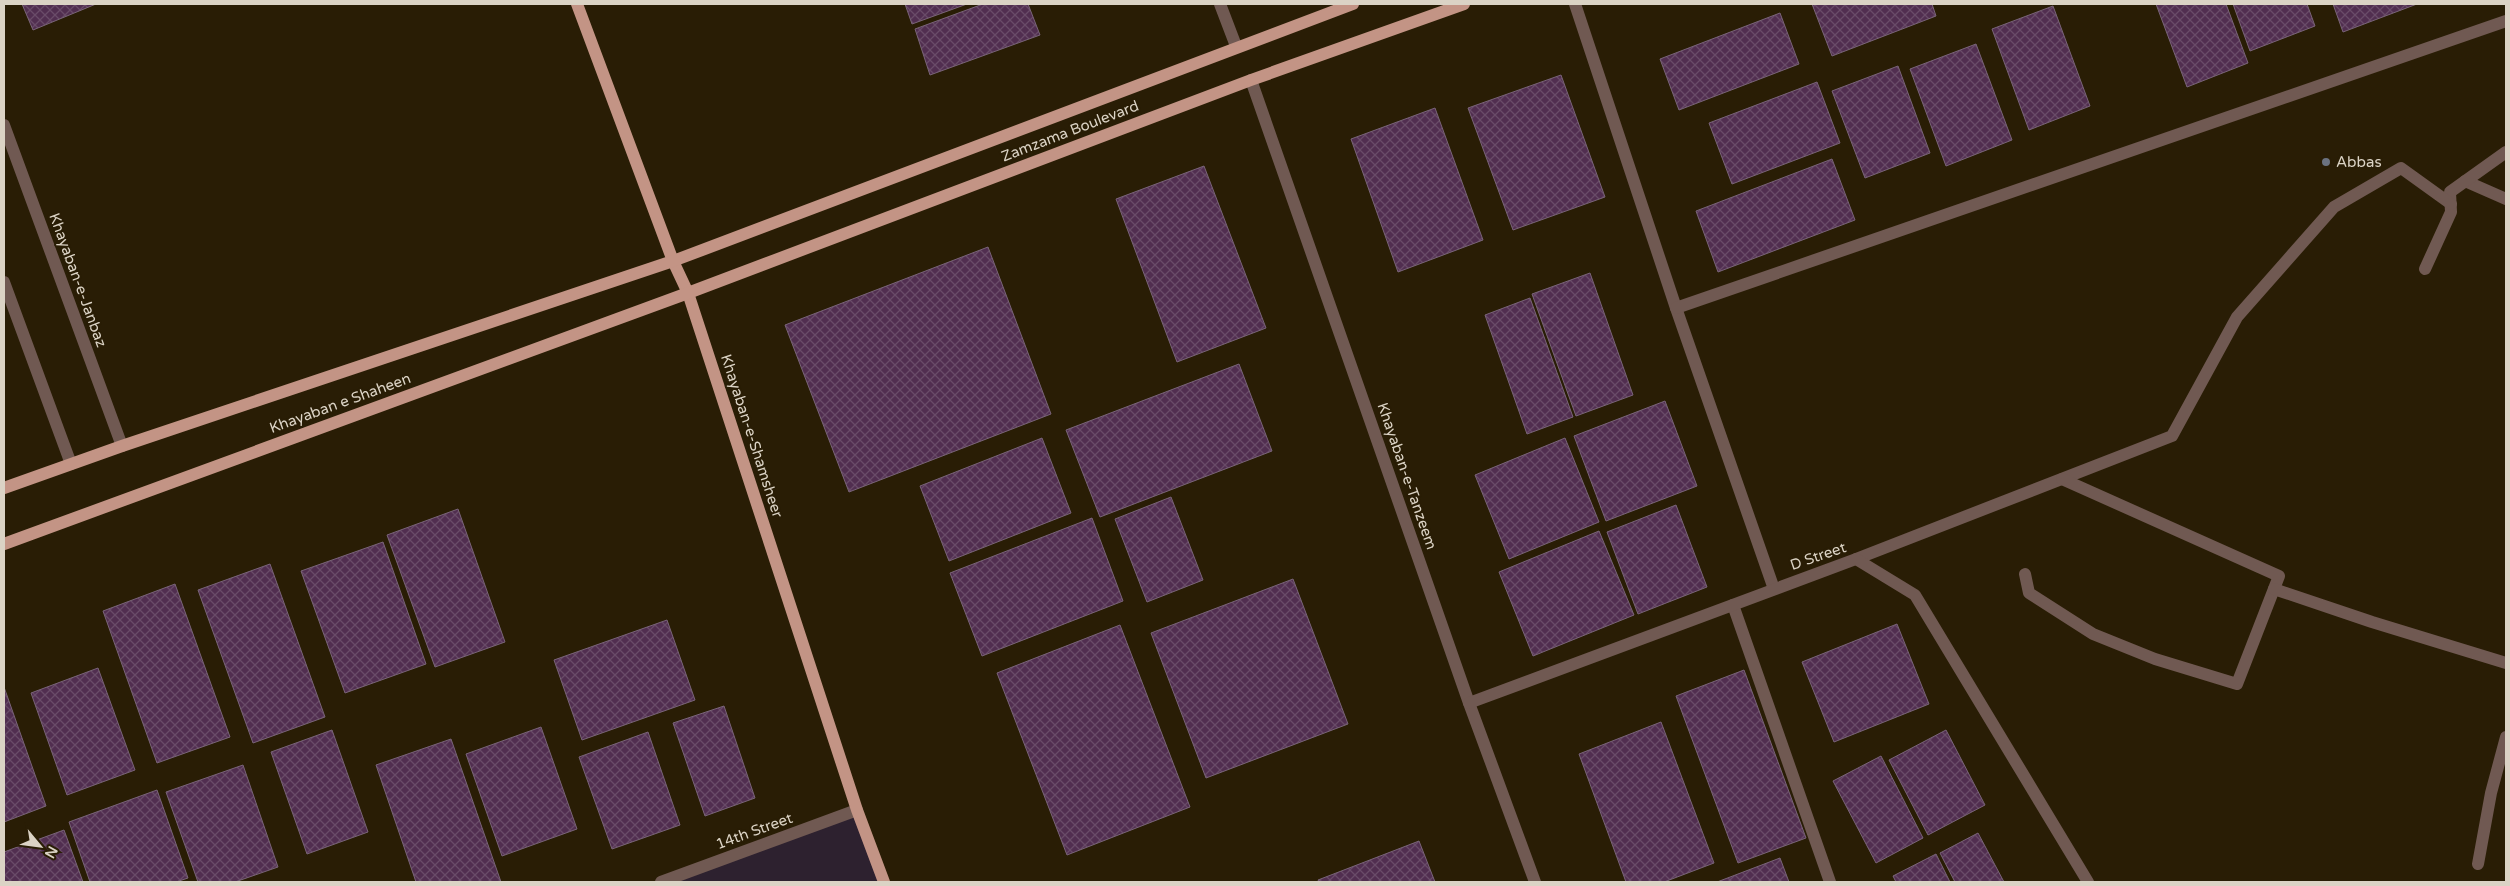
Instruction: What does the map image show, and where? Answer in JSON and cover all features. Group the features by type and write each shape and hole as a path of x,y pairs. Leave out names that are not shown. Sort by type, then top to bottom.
{"main road":[{"name":"Khayaban-e-Shamsheer","path":"577,4 673,261 688,293 857,810 884,882"},
{"name":"Zamzama Boulevard","path":"673,261 1236,46 1353,4"},
{"name":"Zamzama Boulevard","path":"688,293 1251,80 1464,4"},
{"name":"Khayaban e Shaheen","path":"4,488 122,446 673,261"},
{"name":"Khayaban e Shaheen","path":"4,544 688,293"}],"street":[{"path":"1220,4 1236,46"},
{"path":"1575,4 1676,308 1774,590"},
{"path":"1676,308 2506,21"},
{"name":"Khayaban-e-Tanzeem","path":"1251,80 1468,703 1535,882"},
{"name":"Khayaban-e-Janbaz","path":"4,125 122,446"},
{"path":"2425,269 2451,212 2450,192 2506,152"},
{"path":"1856,559 2172,436 2237,317 2334,207 2401,168 2451,204"},
{"path":"2465,181 2506,199"},
{"path":"4,282 71,464"},
{"path":"2025,574 2029,593 2093,634 2155,659 2237,684 2279,576 2062,479"},
{"name":"D Street","path":"1468,703 1856,559 1915,595 2088,882"},
{"path":"2274,589 2372,622 2506,663"},
{"path":"1733,605 1830,882"},
{"path":"2478,864 2491,793 2506,737"},
{"name":"14th Street","path":"661,882 857,810"}],"shaded area":[{"path":"857,810 884,882 661,882"}],"building":[{"path":"22,4 96,4 33,30"},
{"path":"905,4 967,4 912,24"},
{"path":"983,4 1028,4 1040,35 930,75 915,29"},
{"path":"1812,4 1932,4 1936,16 1832,56"},
{"path":"2156,4 2226,4 2248,63 2187,87"},
{"path":"2233,4 2307,4 2315,26 2250,51"},
{"path":"2333,4 2417,4 2343,32"},
{"path":"2053,6 2090,106 2029,130 1992,29"},
{"path":"1780,13 1799,64 1679,110 1660,59"},
{"path":"1976,44 2012,140 1946,166 1910,69"},
{"path":"1898,66 1930,153 1865,178 1832,91"},
{"path":"1561,75 1605,197 1513,230 1468,108"},
{"path":"1817,82 1840,143 1732,184 1709,123"},
{"path":"1435,108 1483,240 1398,272 1351,139"},
{"path":"1832,159 1855,220 1718,272 1696,211"},
{"path":"1204,166 1266,328 1177,362 1116,199"},
{"path":"988,247 1051,414 849,492 785,325"},
{"path":"1590,273 1633,395 1576,416 1532,294"},
{"path":"1530,298 1573,417 1527,434 1485,315"},
{"path":"1239,364 1272,451 1100,517 1066,430"},
{"path":"1665,401 1697,486 1606,521 1574,436"},
{"path":"1042,438 1071,513 949,561 920,486"},
{"path":"1565,438 1599,522 1509,559 1475,475"},
{"path":"1171,497 1203,580 1147,602 1115,519"},
{"path":"1676,505 1707,587 1638,614 1607,532"},
{"path":"458,509 505,642 435,667 387,535"},
{"path":"1092,518 1123,601 982,656 950,573"},
{"path":"1599,531 1634,615 1533,656 1499,572"},
{"path":"383,542 426,664 345,693 301,571"},
{"path":"270,564 325,717 253,743 198,590"},
{"path":"1293,579 1348,724 1206,778 1151,633"},
{"path":"175,584 230,737 157,763 103,611"},
{"path":"667,620 695,700 582,740 554,660"},
{"path":"1897,624 1929,704 1834,742 1802,662"},
{"path":"1120,625 1190,807 1067,855 997,673"},
{"path":"98,668 135,770 67,795 31,693"},
{"path":"1744,670 1806,838 1738,863 1676,696"},
{"path":"4,687 46,806 4,822"},
{"path":"724,706 755,798 705,816 673,723"},
{"path":"1661,722 1714,863 1664,882 1626,882 1579,754"},
{"path":"541,727 577,829 502,856 466,754"},
{"path":"332,730 368,832 307,854 271,752"},
{"path":"1946,730 1985,805 1928,835 1889,760"},
{"path":"648,732 680,825 612,849 579,757"},
{"path":"451,739 501,882 416,882 376,765"},
{"path":"1881,756 1923,838 1876,863 1833,781"},
{"path":"243,765 278,867 235,882 198,882 166,792"},
{"path":"157,790 188,878 176,882 90,882 69,822"},
{"path":"64,830 83,882 4,882 4,852"},
{"path":"1978,833 2004,882 1955,882 1940,853"},
{"path":"1419,841 1435,882 1319,882 1318,880"},
{"path":"1936,854 1950,882 1896,882 1893,876"},
{"path":"1780,858 1789,882 1717,882"}],"place":[{"name":"Abbas","path":"2326,162"}]}
